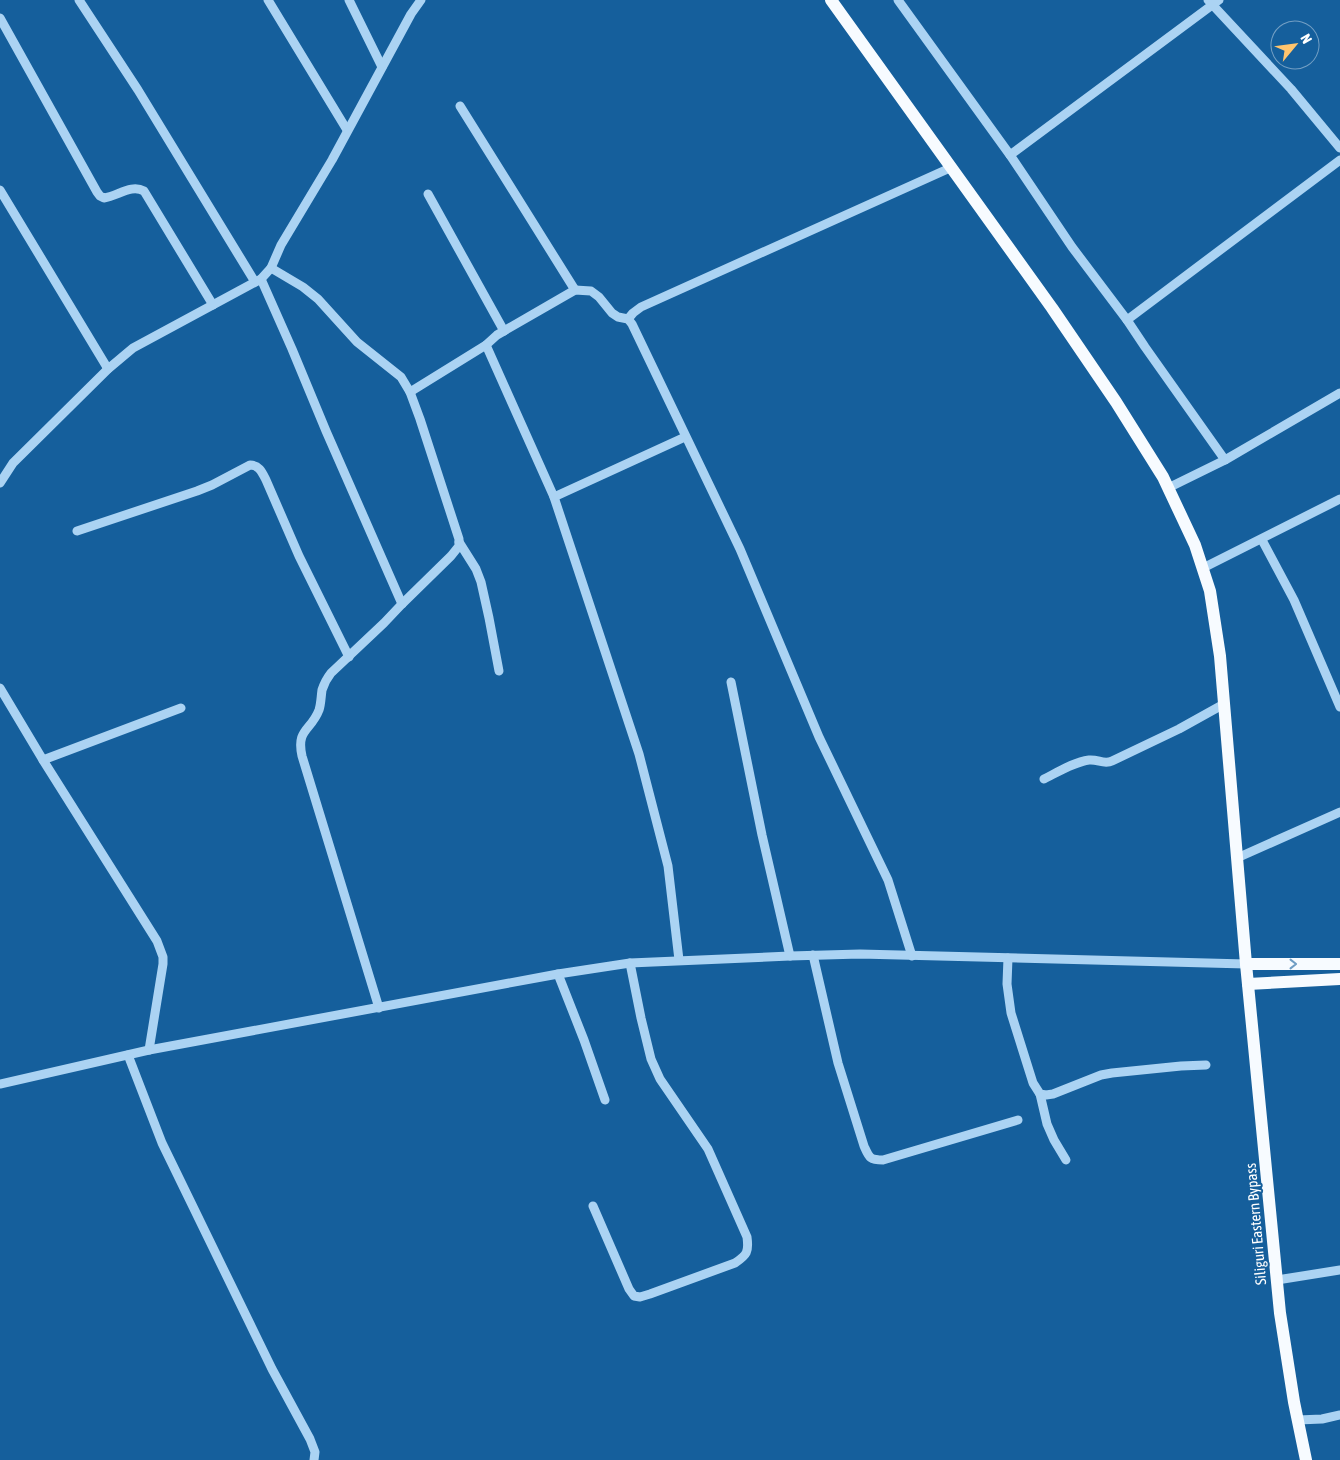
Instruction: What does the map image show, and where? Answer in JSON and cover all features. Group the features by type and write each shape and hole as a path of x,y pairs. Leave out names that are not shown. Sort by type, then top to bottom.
{"main road":[{"name":"Siliguri Eastern Bypass","path":"831,0 1052,308 1116,402 1163,477 1195,545 1203,568 1210,591 1220,656 1246,964 1280,1313 1306,1460"},
{"path":"1246,964 1340,964"},
{"path":"1248,984 1340,979"}],"street":[{"path":"79,0 258,280 292,348 329,439 402,604"},
{"path":"268,0 348,130"},
{"path":"349,0 382,67"},
{"path":"0,483 13,463 133,348 258,280 271,268 281,245 332,160 411,14 421,0"},
{"path":"898,0 1225,460"},
{"path":"1010,155 1213,2 1291,89 1340,148"},
{"path":"0,18 97,192 104,198 133,188 140,188 144,191 213,304"},
{"path":"460,106 575,290"},
{"path":"1127,320 1340,160"},
{"path":"628,320 633,313 641,308 950,168"},
{"path":"0,190 108,370"},
{"path":"428,194 504,330"},
{"path":"271,268 303,287 318,299 357,342 401,377 410,392 455,524 459,542 472,562 481,582 490,618 499,671"},
{"path":"410,392 486,345 504,330 575,290 591,292 599,297 612,313 628,320 632,324 740,549 819,737 888,880 912,956"},
{"path":"486,345 554,497 639,754 668,866 679,960"},
{"path":"1168,488 1225,460 1340,394"},
{"path":"554,497 685,437"},
{"path":"77,531 197,491 250,464 256,465 266,480 299,556 349,657"},
{"path":"1203,568 1262,540 1340,499"},
{"path":"1262,540 1294,600 1340,707"},
{"path":"379,1008 299,746 302,734 319,710 322,690 331,672 349,657 457,550 459,542"},
{"path":"731,682 762,835 790,956"},
{"path":"0,688 43,760 158,941 164,964 149,1050"},
{"path":"1044,779 1088,760 1108,763 1179,729 1224,704"},
{"path":"43,760 181,708"},
{"path":"1237,858 1340,812"},
{"path":"0,1084 149,1050 558,974 630,963 860,954 1246,964"},
{"path":"813,955 838,1063 869,1157 875,1160 883,1160 1018,1120"},
{"path":"1008,958 1007,984 1011,1013 1033,1084 1040,1094 1047,1124 1066,1160"},
{"path":"593,1206 628,1289 634,1296 640,1297 650,1294 735,1263 745,1256 749,1248 747,1237 708,1149 660,1079 651,1059 630,963"},
{"path":"558,974 605,1100"},
{"path":"128,1055 162,1143 272,1369 310,1440 314,1452 314,1460"},
{"path":"1040,1094 1053,1094 1101,1075 1112,1073 1206,1065"},
{"path":"1277,1280 1340,1270"},
{"path":"1298,1420 1322,1419 1340,1415"}]}
